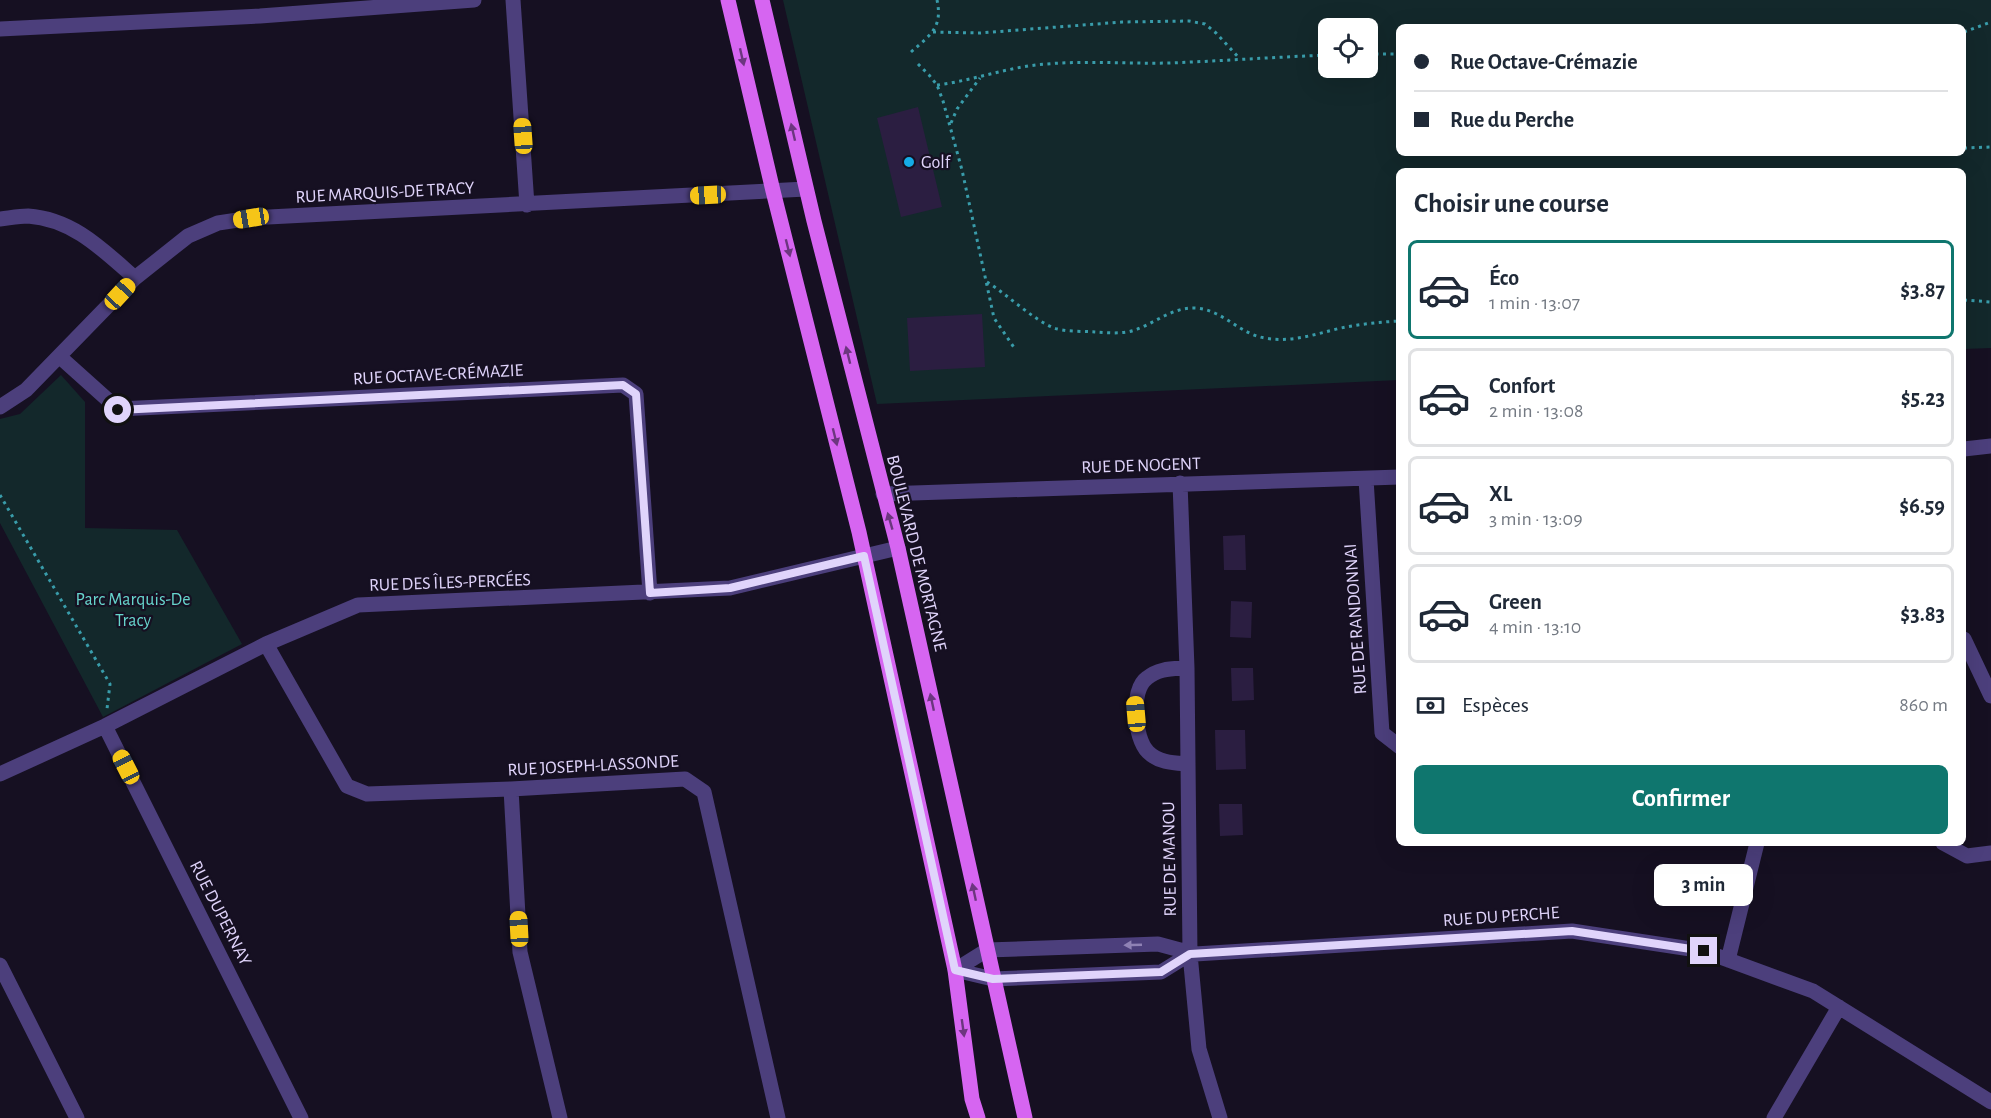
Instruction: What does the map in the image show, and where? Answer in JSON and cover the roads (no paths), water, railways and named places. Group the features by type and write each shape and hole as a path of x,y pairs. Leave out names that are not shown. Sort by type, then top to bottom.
{"main road":[{"path":"728,0 864,556 955,970 972,1099 978,1118"},
{"name":"BOULEVARD DE MORTAGNE","path":"762,0 806,189 898,548 1025,1118"}],"street":[{"path":"260,0 260,16"},
{"path":"0,29 260,16 473,0"},
{"path":"513,0 527,205"},
{"name":"RUE MARQUIS-DE TRACY","path":"0,406 26,390 135,278 188,236 218,223 251,218 806,189"},
{"path":"0,219 27,216 58,222 87,237 135,278"},
{"name":"RUE OCTAVE-CRÉMAZIE","path":"60,357 118,410 623,385 636,394 650,593"},
{"path":"1966,449 1991,446"},
{"name":"RUE DE NOGENT","path":"883,494 1396,477"},
{"name":"RUE DE RANDONNAI","path":"1366,479 1382,733 1396,744"},
{"name":"RUE DE MANOU","path":"1180,483 1187,668 1190,954 1199,1049 1220,1118"},
{"name":"RUE DES ÎLES-PERCÉES","path":"0,774 105,726 266,644 358,605 730,588 898,548"},
{"path":"1966,643 1991,696"},
{"name":"RUE JOSEPH-LASSONDE","path":"266,644 347,786 367,794 685,779 704,792 778,1118"},
{"path":"1187,668 1162,669 1144,679 1135,699 1138,729 1148,752 1167,763 1188,764"},
{"name":"RUE DUPERNAY","path":"105,726 301,1118"},
{"path":"511,789 520,952 560,1118"},
{"path":"1728,960 1756,846"},
{"path":"1948,846 1967,856 1991,853"},
{"name":"RUE DU PERCHE","path":"955,970 987,950 1158,944 1190,954 1572,931 1704,951 1813,991 1991,1102"},
{"name":"RUE DU PERCHE","path":"955,970 993,979 1161,972 1190,954"},
{"path":"0,965 77,1118"},
{"path":"1774,1118 1839,1007"}],"place":[{"name":"Golf","path":"909,162"}],"park label":[{"name":"Parc Marquis-De Tracy","path":"133,609"}]}
